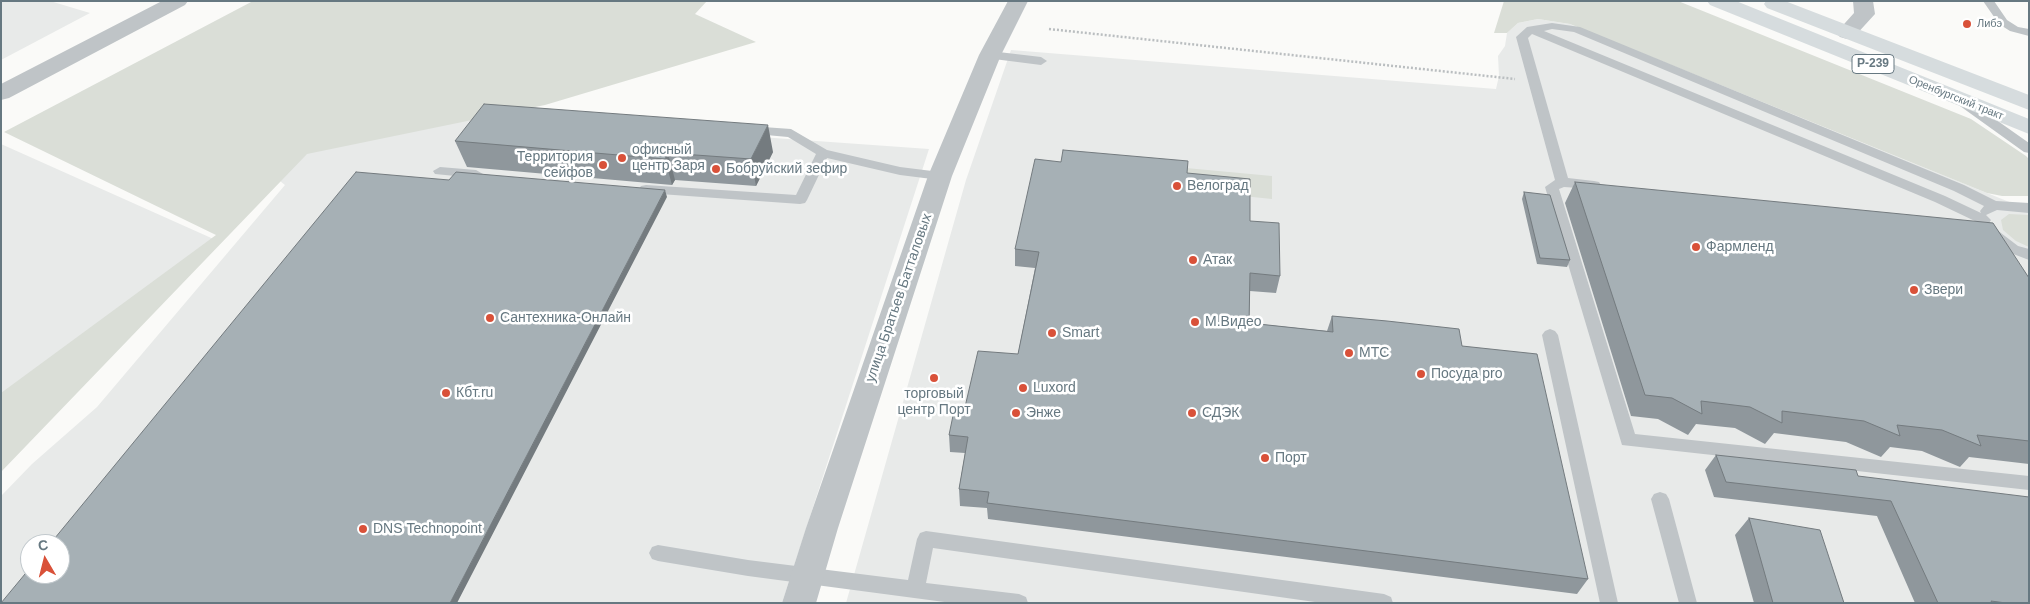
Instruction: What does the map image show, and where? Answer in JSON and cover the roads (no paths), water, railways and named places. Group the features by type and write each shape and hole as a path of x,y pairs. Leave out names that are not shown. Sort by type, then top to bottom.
{"main road":[{"name":"Оренбургский тракт","path":"1717,1 2029,127"},
{"name":"Оренбургский тракт","path":"1768,1 2029,103"}],"street":[{"path":"1,93 178,1"},
{"name":"улица Братьев Батталовых","path":"803,589 940,176 990,54 1018,1"},
{"path":"1847,33 1865,14 1863,1"}],"lane":[{"path":"1988,1 2003,22 2014,29 2029,33"},
{"path":"1562,182 1522,38 1531,30 1552,26 1576,29 1959,188 1994,206 2029,202"},
{"path":"1531,30 1940,200 1985,223 2002,242 2013,249 2023,260"},
{"path":"990,54 1041,62"},
{"path":"1958,99 2029,149"},
{"path":"733,128 791,133 823,154 900,171 940,176"},
{"path":"635,188 800,200 823,154"},
{"path":"440,171 489,175"},
{"path":"1607,187 1562,182 1552,187 1628,440 2029,483"},
{"path":"2009,205 2029,208"},
{"path":"1985,223 1984,214 1994,206"},
{"path":"1961,224 1985,223"},
{"path":"1550,335 1609,603"},
{"path":"1660,498 1688,603"},
{"path":"916,590 926,539 1384,603"},
{"path":"658,553 803,589 916,590 1019,603"}],"place":[{"name":"Либэ","path":"1967,24"},
{"name":"офисный центр Заря","path":"622,158"},
{"name":"Территория сейфов","path":"603,165"},
{"name":"Бобруйский зефир","path":"716,169"},
{"name":"Велоград","path":"1177,186"},
{"name":"Фармленд","path":"1696,247"},
{"name":"Атак","path":"1193,260"},
{"name":"Звери","path":"1914,290"},
{"name":"Сантехника-Онлайн","path":"490,318"},
{"name":"М.Видео","path":"1195,322"},
{"name":"Smart","path":"1052,333"},
{"name":"МТС","path":"1349,353"},
{"name":"Посуда pro","path":"1421,374"},
{"name":"торговый центр Порт","path":"934,378"},
{"name":"Luxord","path":"1023,388"},
{"name":"Кбт.ru","path":"446,393"},
{"name":"Энже","path":"1016,413"},
{"name":"СДЭК","path":"1192,413"},
{"name":"Порт","path":"1265,458"},
{"name":"DNS Technopoint","path":"363,529"}]}
